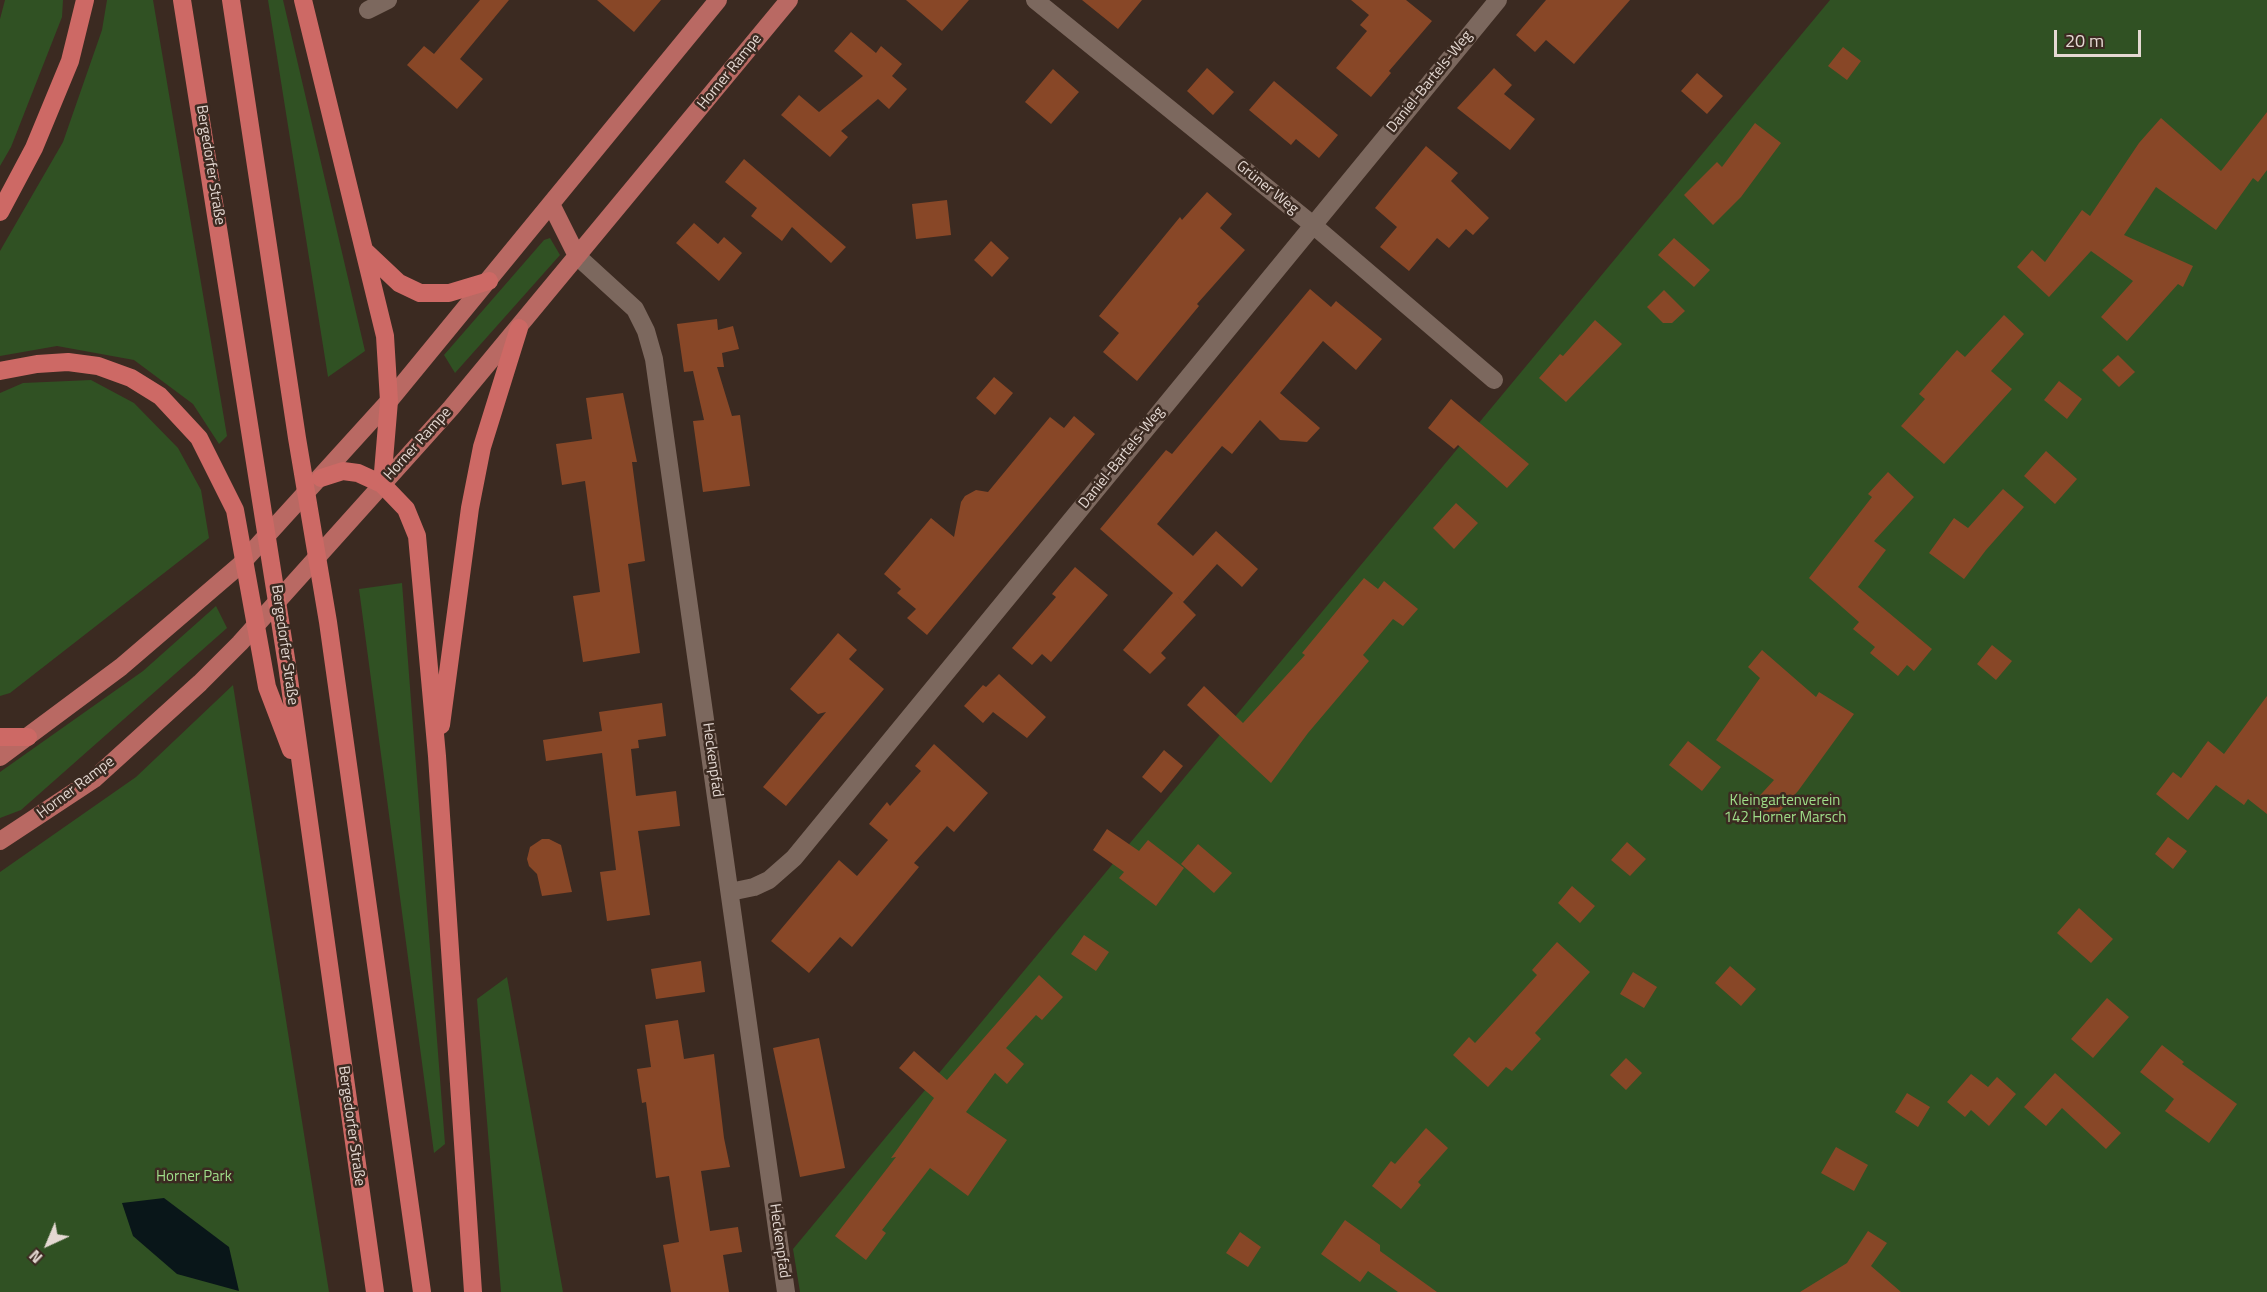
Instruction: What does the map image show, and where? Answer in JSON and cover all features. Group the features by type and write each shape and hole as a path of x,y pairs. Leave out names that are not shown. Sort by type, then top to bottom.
{"highway":[{"path":"0,212 34,148 70,61 86,0"},
{"name":"Bergedorfer Straße","path":"182,0 288,665 301,777 375,1292"},
{"path":"231,0 297,438 328,622 422,1292"},
{"path":"303,0 385,336 389,401 382,484"},
{"path":"362,247 378,266 399,283 420,293 448,293 489,281"},
{"path":"437,756 470,508 482,447 519,328"},
{"path":"0,371 37,364 68,362 98,366 131,378 160,396 194,431 235,510 267,687 301,777"},
{"path":"321,478 343,471 357,473 382,484 406,509 417,536 437,756 473,1292"},
{"path":"0,737 28,737"}],"main road":[{"path":"0,757 122,667 240,565 389,401 718,0"},
{"name":"Horner Rampe","path":"0,841 94,779 200,683 240,643 519,328 789,0"},
{"path":"550,204 577,256"}],"street":[{"path":"368,10 388,0"},
{"name":"Grüner Weg","path":"1035,0 1313,225 1494,380"},
{"name":"Daniel-Bartels-Weg","path":"730,892 754,887 769,880 794,858 1498,0"},
{"name":"Heckenpfad","path":"577,256 635,309 646,331 654,359 786,1292"}],"green space":[{"path":"5,0 63,0 62,17 11,147 0,166 0,19"},
{"path":"107,0 153,0 227,436 219,444 193,404 134,360 57,346 0,356 0,251 63,142 102,30"},
{"path":"268,0 283,0 365,351 328,377"},
{"name":"Kleingartenverein 142 Horner Marsch","path":"1830,0 2267,0 2267,1292 800,1292 793,1249"},
{"path":"550,238 560,255 455,373 444,355 544,240"},
{"path":"91,380 134,403 178,448 201,490 209,538 10,693 0,696 0,393 23,383"},
{"path":"402,583 445,1144 434,1153 359,589"},
{"path":"216,606 227,628 21,810 0,818 0,772 143,671"},
{"name":"Horner Park","path":"233,685 329,1292 0,1292 0,872 136,777"},
{"path":"507,977 563,1292 501,1292 477,999"}],"shaded area":[{"path":"164,1198 229,1247 239,1291 177,1274 133,1236 122,1203"}],"building":[{"path":"480,0 509,0 460,59 483,79 457,109 407,65 424,46 434,54"},
{"path":"597,0 661,0 634,32"},
{"path":"906,0 969,0 942,31"},
{"path":"1082,0 1142,0 1118,29"},
{"path":"1351,0 1406,0 1432,21 1389,71 1391,73 1371,97 1336,68 1367,31 1360,25 1369,15"},
{"path":"1546,0 1630,0 1574,64 1546,40 1535,52 1516,35"},
{"path":"851,32 876,53 881,46 902,64 892,76 907,89 889,109 878,99 841,131 848,137 830,157 781,115 799,95 819,112 863,76 834,51"},
{"path":"1843,47 1861,61 1847,80 1828,66"},
{"path":"1207,68 1234,92 1213,115 1187,91"},
{"path":"1494,68 1512,85 1504,94 1535,119 1510,150 1457,108"},
{"path":"1053,69 1079,92 1051,124 1025,102"},
{"path":"1697,73 1723,96 1707,114 1681,91"},
{"path":"1274,81 1338,135 1319,158 1296,139 1291,145 1249,110"},
{"path":"2267,112 2267,170 2258,182 2253,178 2216,230 2156,187 2124,235 2193,266 2183,287 2178,284 2127,341 2101,317 2133,281 2091,251 2049,297 2017,267 2032,250 2045,262 2082,210 2090,216 2139,143 2161,118 2221,171"},
{"path":"1755,123 1781,143 1741,197 1713,225 1684,195 1717,162 1722,167"},
{"path":"1426,146 1458,173 1451,181 1489,218 1473,235 1466,229 1449,248 1437,238 1409,271 1380,247 1397,227 1375,208"},
{"path":"744,159 846,247 831,263 792,227 782,241 751,216 757,208 725,182"},
{"path":"1207,192 1232,214 1220,228 1245,250 1197,304 1199,306 1137,381 1103,352 1119,333 1099,316 1180,217 1182,220"},
{"path":"947,200 951,235 916,239 912,204"},
{"path":"694,223 718,244 724,237 742,253 719,281 676,243"},
{"path":"1674,238 1710,270 1694,287 1658,255"},
{"path":"991,241 1009,258 992,277 974,260"},
{"path":"1310,289 1331,307 1336,301 1382,339 1356,370 1323,341 1280,393 1320,428 1307,442 1280,440 1260,420 1232,454 1222,446 1157,524 1193,556 1216,531 1258,569 1242,587 1217,564 1183,602 1196,615 1161,653 1166,658 1150,674 1123,650 1173,593 1100,529 1166,450 1172,454"},
{"path":"1664,290 1685,311 1672,323 1663,323 1647,307"},
{"path":"2004,315 2024,334 1991,371 2012,389 1944,464 1901,426 1925,399 1919,394 1957,350 1965,357"},
{"path":"717,319 718,330 733,326 739,349 722,353 724,367 717,367 732,416 740,415 750,486 703,492 693,421 704,420 693,371 684,372 677,324"},
{"path":"1595,320 1622,344 1566,402 1539,378 1560,354 1563,356"},
{"path":"2118,355 2135,372 2119,387 2102,370"},
{"path":"994,377 1013,393 995,415 976,398"},
{"path":"2059,381 2082,399 2067,419 2044,400"},
{"path":"623,393 637,462 632,462 645,561 628,564 640,653 583,662 573,596 600,592 585,481 562,485 556,444 592,439 586,398"},
{"path":"1451,399 1529,464 1507,488 1458,445 1454,449 1428,428"},
{"path":"1074,416 1095,434 927,635 907,618 916,609 897,593 901,589 884,574 931,518 954,537 961,502 965,496 976,490 988,492 1050,417 1064,428"},
{"path":"2046,451 2077,479 2055,504 2024,476"},
{"path":"1888,472 1914,497 1874,541 1886,550 1858,587 1932,649 1914,671 1907,665 1898,676 1870,653 1875,647 1853,629 1859,622 1809,578 1872,497 1868,494"},
{"path":"2003,489 2024,507 1964,579 1929,553 1954,518 1968,528"},
{"path":"1456,503 1478,523 1454,549 1433,528"},
{"path":"1075,567 1108,595 1051,662 1042,654 1032,665 1012,648 1056,597 1052,594"},
{"path":"1364,578 1378,589 1384,581 1418,609 1403,626 1393,619 1363,655 1369,661 1308,733 1271,783 1187,705 1204,686 1243,723 1305,655 1302,653"},
{"path":"838,633 857,650 849,659 884,689 786,806 763,787 826,712 818,714 790,689"},
{"path":"1992,645 2012,661 1996,680 1977,664"},
{"path":"1762,650 1816,697 1819,692 1854,714 1798,791 1772,820 1753,803 1774,780 1716,740 1760,678 1748,667"},
{"path":"999,674 1046,717 1027,738 993,712 983,723 964,706 983,685 986,687"},
{"path":"2267,696 2267,814 2248,799 2244,805 2216,785 2188,820 2156,794 2173,772 2181,778 2208,741 2224,754"},
{"path":"662,703 666,736 638,740 639,748 631,749 636,796 676,791 680,826 638,831 650,915 607,921 600,872 616,870 602,753 546,761 543,740 602,731 599,712"},
{"path":"1688,741 1721,767 1702,791 1669,765"},
{"path":"934,744 988,793 954,832 947,826 914,863 919,867 852,947 840,937 809,973 771,941 839,860 857,876 888,840 869,824 887,802 890,806 921,771 915,766"},
{"path":"1164,750 1183,766 1161,793 1142,777"},
{"path":"1107,829 1139,851 1148,840 1184,868 1156,906 1119,878 1124,872 1093,850"},
{"path":"2168,837 2187,851 2173,869 2155,854"},
{"path":"542,839 549,839 561,845 572,892 542,896 537,874 529,866 527,859 530,847"},
{"path":"1627,842 1646,859 1630,876 1611,860"},
{"path":"1198,844 1232,873 1214,893 1181,864"},
{"path":"1572,886 1595,906 1580,923 1558,903"},
{"path":"2079,908 2113,939 2091,963 2057,933"},
{"path":"1084,935 1109,952 1096,971 1071,954"},
{"path":"1557,942 1590,972 1535,1033 1541,1039 1512,1071 1506,1067 1488,1087 1453,1055 1469,1037 1475,1043 1537,975 1532,970"},
{"path":"701,961 705,992 656,999 651,969"},
{"path":"1730,966 1756,989 1741,1006 1715,983"},
{"path":"1633,972 1657,987 1644,1008 1620,994"},
{"path":"1039,975 1063,997 1042,1020 1036,1015 1006,1048 1024,1064 1007,1084 995,1073 966,1112 1007,1140 968,1196 930,1168 882,1230 886,1233 866,1260 835,1236 896,1157 891,1158 934,1098 899,1068 914,1051 947,1080"},
{"path":"2107,998 2129,1017 2093,1058 2071,1039"},
{"path":"678,1020 684,1059 714,1054 724,1138 730,1167 701,1171 710,1231 738,1227 742,1252 723,1255 729,1292 671,1292 663,1245 679,1242 669,1176 656,1178 646,1102 642,1103 637,1069 651,1067 645,1025"},
{"path":"819,1038 845,1168 800,1177 773,1048"},
{"path":"2162,1045 2184,1062 2182,1064 2237,1104 2209,1143 2165,1111 2174,1099 2140,1072"},
{"path":"1626,1058 1642,1073 1626,1090 1610,1075"},
{"path":"2055,1073 2121,1133 2106,1149 2062,1108 2046,1126 2024,1107"},
{"path":"1971,1074 1988,1087 1997,1077 2016,1094 1989,1126 1971,1110 1965,1117 1947,1102"},
{"path":"1907,1093 1930,1107 1918,1127 1895,1112"},
{"path":"1426,1128 1448,1148 1418,1182 1421,1185 1401,1209 1372,1186 1391,1161 1395,1164"},
{"path":"1836,1147 1868,1165 1854,1191 1821,1173"},
{"path":"1345,1220 1380,1245 1380,1251 1437,1292 1398,1292 1368,1271 1360,1282 1321,1254"},
{"path":"1868,1231 1887,1243 1871,1266 1901,1292 1800,1292 1847,1263"},
{"path":"1240,1232 1261,1247 1248,1267 1226,1253"}]}
